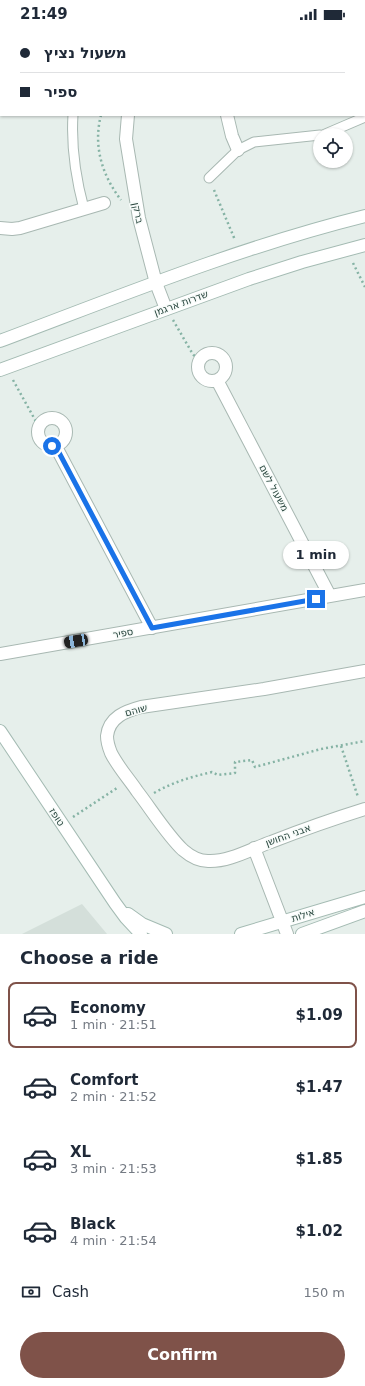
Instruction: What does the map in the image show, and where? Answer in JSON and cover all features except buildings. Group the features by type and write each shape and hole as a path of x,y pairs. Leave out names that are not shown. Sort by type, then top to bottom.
{"street":[{"name":"ברקן","path":"128,116 126,139 139,219 156,283 166,309"},
{"path":"227,116 232,136 238,150"},
{"path":"0,228 20,228 104,203"},
{"path":"0,341 241,252 294,235 365,216"},
{"name":"שדרות ארגמן","path":"3,369 275,270 365,245"},
{"path":"208,354 216,354 221,357 225,364 224,374 217,380 210,381 202,377 198,370 199,363 203,356 208,354"},
{"name":"משעול לשם","path":"217,380 330,596"},
{"path":"51,418 56,419 63,424 65,428 65,436 60,443 55,445 47,445 41,440 38,433 39,427 44,421 51,418"},
{"path":"55,445 152,628"},
{"name":"ספיר","path":"0,654 365,590"},
{"name":"שוהם","path":"254,848 229,858 217,861 207,861 194,858 178,845 110,752 108,736 109,728 113,721 119,715 141,706 264,689 365,672"},
{"name":"טופז","path":"0,730 115,903"},
{"name":"אבני החושן","path":"287,934 254,848 363,809"},
{"name":"אילות","path":"241,934 365,897"},
{"path":"115,903 126,918 141,934"},
{"path":"115,903 142,924 166,934"},
{"name":"אילות","path":"302,934 365,911"}],"lane":[{"path":"73,116 73,137 76,166 84,209"},
{"path":"338,128 365,117"},
{"path":"209,178 238,150 254,142 313,136"}],"path":[{"path":"101,116 97,128 98,148 103,169 112,188 124,205 139,219"},
{"path":"209,178 241,252"},
{"path":"347,250 365,287"},
{"path":"166,309 190,351 199,363"},
{"path":"3,369 39,427"},
{"path":"144,799 167,785 185,778 212,772 218,775 235,773 235,762 252,760 255,767 320,749 365,741"},
{"path":"341,746 363,809"},
{"path":"62,825 130,780"}],"shaded area":[{"path":"82,904 107,934 22,934"}],"route":[{"path":"52,446 55,445 152,628 316,599"}]}
